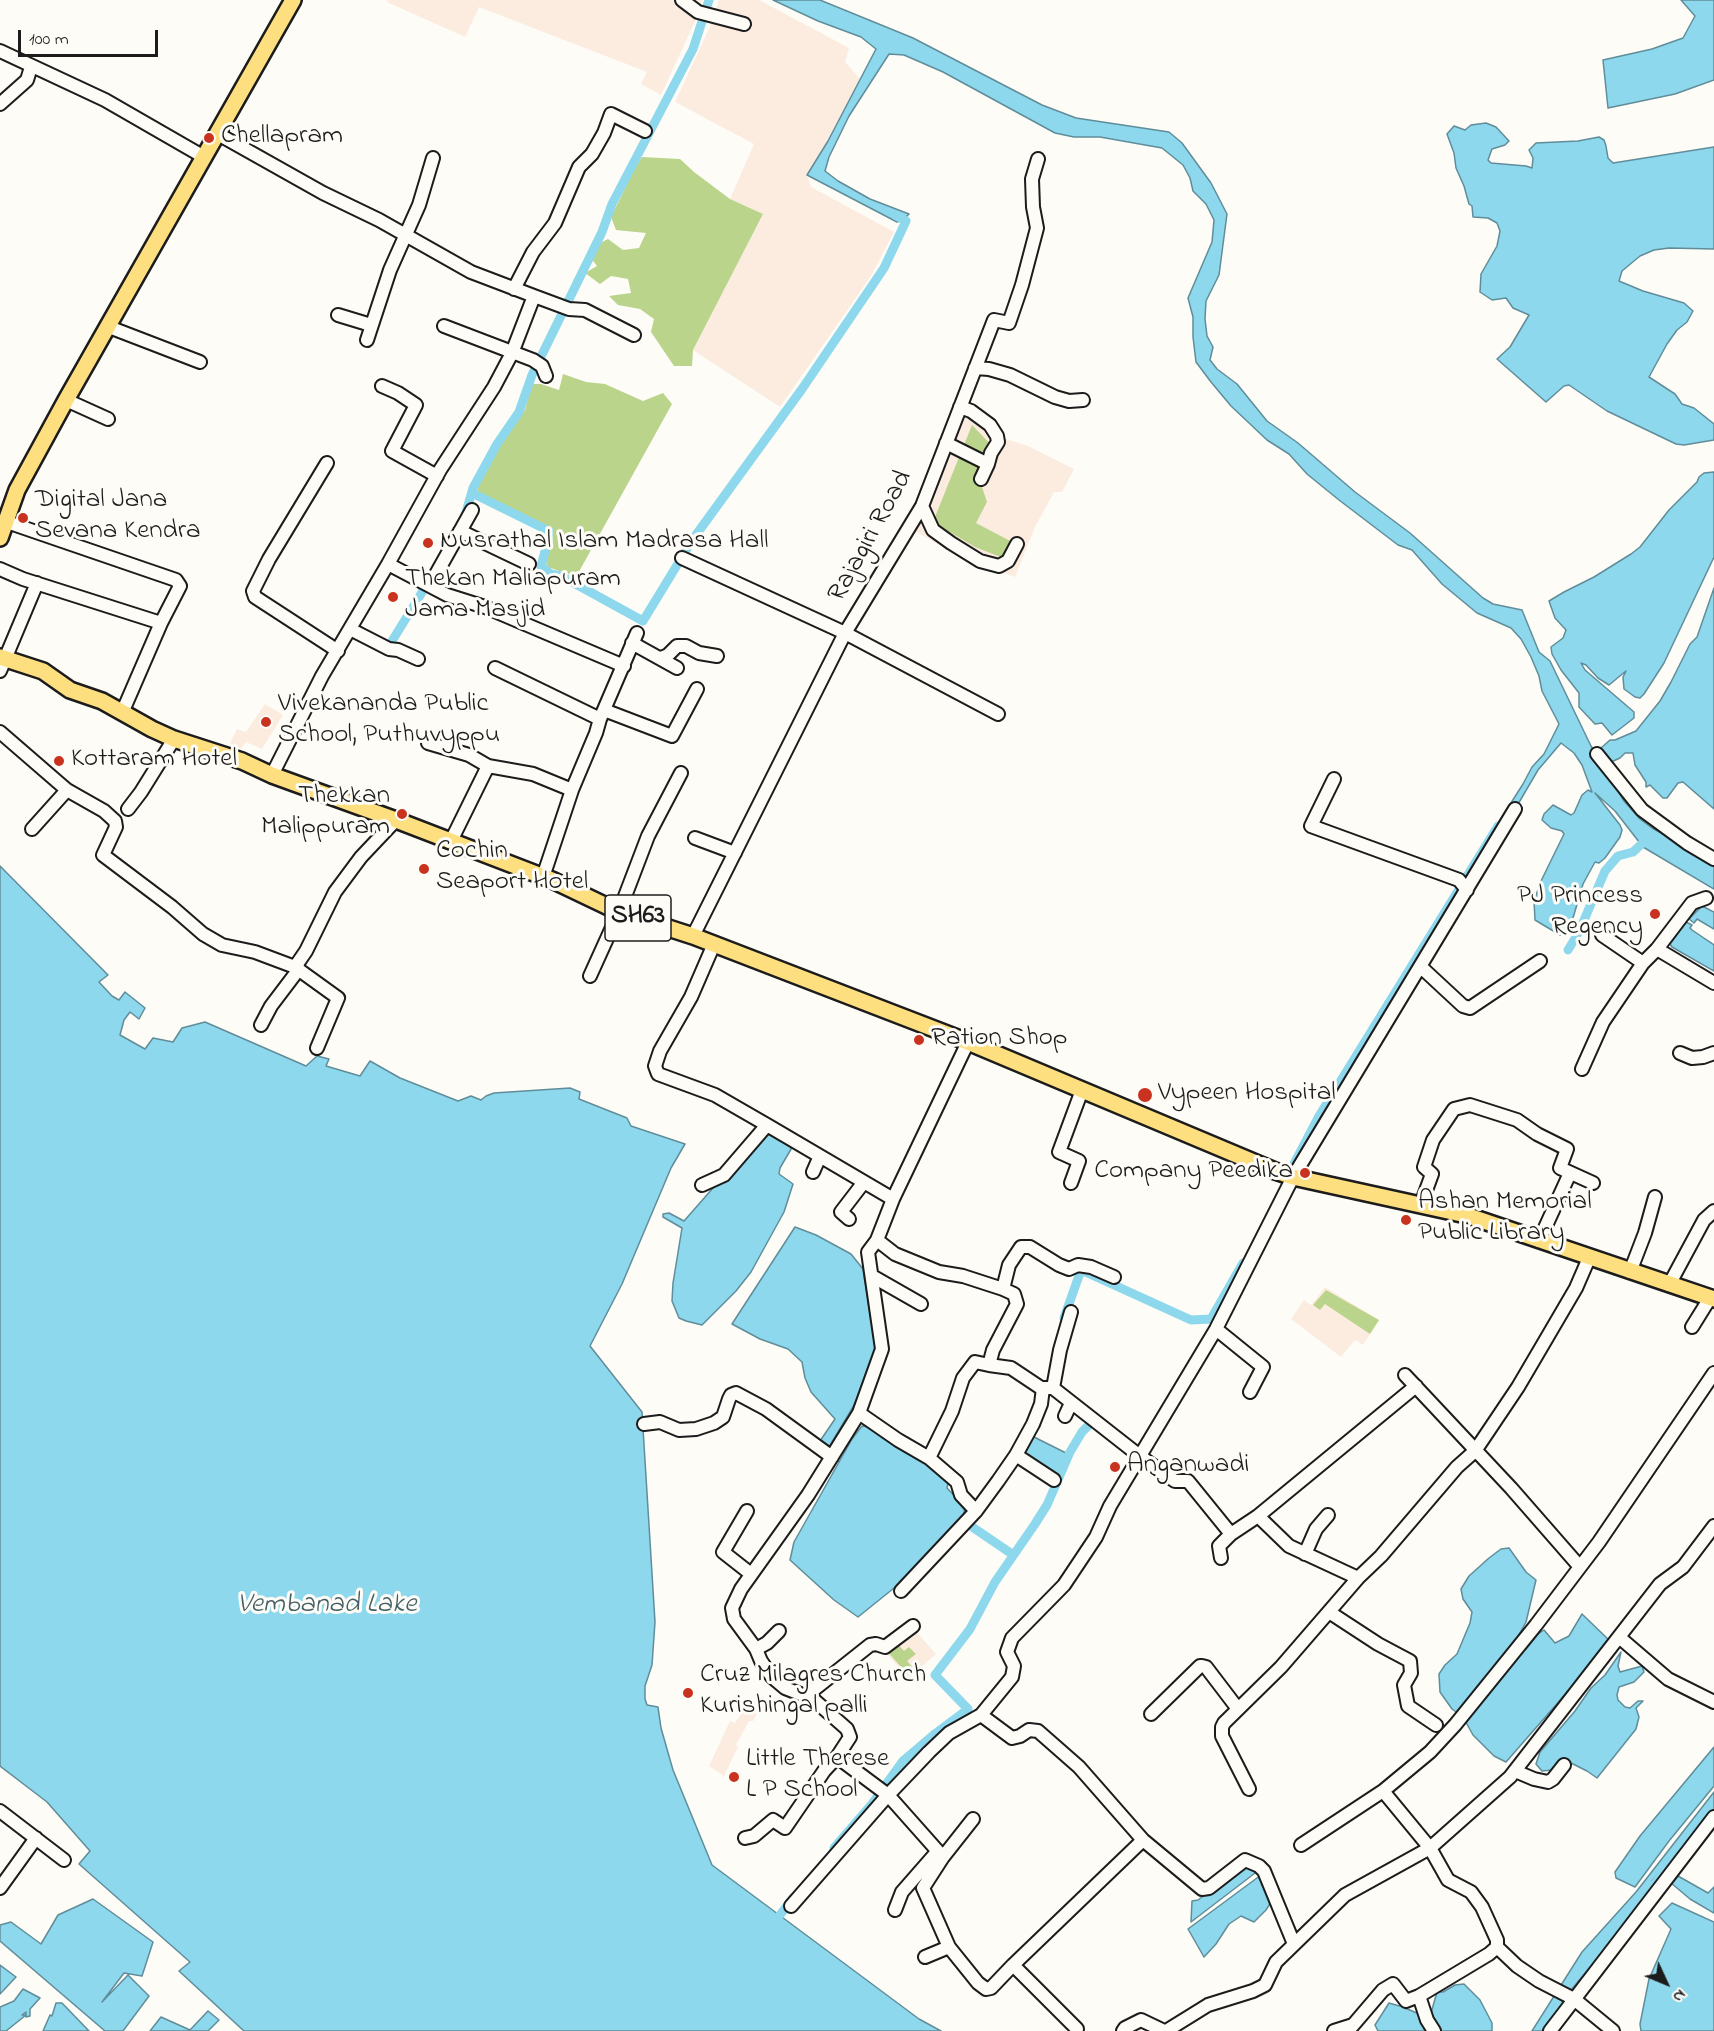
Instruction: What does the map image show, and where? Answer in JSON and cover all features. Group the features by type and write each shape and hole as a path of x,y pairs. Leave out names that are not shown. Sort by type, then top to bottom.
{"main road":[{"path":"0,538 17,490 66,400 293,0"},
{"name":"SH63","path":"2,662 43,671 70,690 102,701 174,739 242,761 272,775 543,877 619,912 693,936 968,1042 1288,1175 1466,1215 1712,1298"}],"street":[{"path":"682,0 698,12 744,24"},
{"path":"0,51 105,100 204,157"},
{"path":"0,104 27,80 32,67"},
{"path":"514,289 533,252 555,223 579,167 592,154 604,133 611,114 645,131"},
{"path":"218,134 322,194 379,220 471,272 565,308 585,310 634,335"},
{"path":"367,340 390,270 419,205 433,158"},
{"name":"Rajagiri Road","path":"693,936 845,633 922,506 994,320 1009,324 1037,228 1033,207 1032,179 1038,159"},
{"path":"272,775 322,676 437,476 494,387 512,353 534,296"},
{"path":"338,315 371,325"},
{"path":"444,326 512,353 540,367"},
{"path":"109,327 200,362"},
{"path":"975,368 1010,375 1055,397 1069,401 1083,400"},
{"path":"382,386 416,405 392,452 437,476"},
{"path":"66,400 108,419"},
{"path":"960,407 971,411 990,425 997,436 998,442 981,479"},
{"path":"946,444 988,464"},
{"path":"327,462 269,559 253,591 255,597 338,651"},
{"path":"922,506 933,530 980,561 999,566 1008,561 1017,544"},
{"path":"428,584 472,510"},
{"path":"7,522 176,580 180,586 161,623 123,713"},
{"path":"460,531 529,564"},
{"path":"682,558 845,633 998,714"},
{"path":"388,564 447,595 485,607 624,666"},
{"path":"0,569 161,623"},
{"path":"2,662 37,583"},
{"path":"350,629 389,649 398,650 418,659"},
{"path":"543,877 572,790 635,638 677,668"},
{"path":"661,658 678,646 686,646 717,656"},
{"path":"495,668 602,714 672,736 697,689"},
{"path":"0,732 67,790 104,811 115,821 116,827 103,855 172,907 203,934 222,945 255,952 297,968 338,998 317,1048"},
{"path":"128,810 174,739"},
{"path":"428,743 469,755 488,766 533,774 572,790"},
{"path":"1597,754 1642,810 1687,843 1714,859"},
{"path":"451,841 488,766"},
{"path":"590,976 619,912 648,836 681,773"},
{"path":"1334,779 1311,826 1463,885"},
{"path":"32,830 67,790"},
{"path":"791,1906 884,1792 949,1734 981,1715 1012,1677 1014,1666 1006,1652 1012,1638 1064,1585 1096,1537 1110,1506 1216,1329 1288,1175 1421,967 1463,885 1515,809"},
{"path":"261,1025 297,968 336,892 362,857 396,820"},
{"path":"695,838 735,853"},
{"path":"1582,1070 1603,1022 1644,963 1692,903 1706,898"},
{"path":"1602,935 1644,963"},
{"path":"714,945 691,997 660,1051 655,1066 658,1074 715,1095 893,1199"},
{"path":"1657,948 1714,982"},
{"path":"1421,967 1463,1006 1470,1008 1540,961"},
{"path":"745,1838 754,1836 773,1820 784,1828 824,1771 837,1757 850,1737 850,1733 807,1695 785,1688 772,1677 756,1649 734,1619 732,1608 741,1589 795,1514 859,1413 882,1349 868,1252 877,1240 893,1199 968,1042"},
{"path":"1680,1053 1692,1058 1714,1053"},
{"path":"1071,1183 1079,1161 1059,1152 1082,1090"},
{"path":"1421,1204 1432,1174 1424,1167 1433,1140 1454,1109 1470,1105 1517,1120 1537,1134 1567,1149 1560,1168 1593,1183"},
{"path":"702,1185 724,1174 767,1125"},
{"path":"813,1172 820,1156"},
{"path":"1539,1241 1570,1173"},
{"path":"849,1219 841,1212 864,1182"},
{"path":"1630,1272 1645,1233 1655,1197"},
{"path":"1669,1285 1704,1220 1714,1211"},
{"path":"877,1240 895,1254 939,1272 963,1276 1003,1288 1014,1294 1017,1304 993,1350 990,1365"},
{"path":"1003,1288 1009,1265 1021,1247 1030,1247 1069,1269 1078,1265 1091,1267 1114,1277"},
{"path":"1249,1789 1221,1732 1224,1723 1281,1667 1457,1467 1475,1451 1529,1368 1576,1288 1589,1258"},
{"path":"872,1276 921,1304"},
{"path":"1692,1327 1712,1298"},
{"path":"901,1591 971,1516 1016,1455 1048,1388 1071,1312"},
{"path":"1216,1329 1263,1367 1250,1392"},
{"path":"929,1458 952,1411 963,1378 975,1362 1011,1368 1071,1403 1175,1481 1184,1479 1192,1484 1231,1534"},
{"path":"1301,1845 1383,1791 1430,1752 1455,1725 1580,1567 1714,1373"},
{"path":"1405,1375 1580,1567"},
{"path":"1221,1558 1219,1546 1231,1534 1258,1516 1416,1386"},
{"path":"644,1424 660,1422 679,1430 696,1429 714,1423 723,1417 729,1399 736,1393 766,1409 832,1457"},
{"path":"1065,1416 1071,1403"},
{"path":"859,1413 929,1458 957,1482 971,1516"},
{"path":"1016,1455 1054,1480"},
{"path":"747,1511 723,1552 751,1574"},
{"path":"1305,1554 1316,1529 1328,1515"},
{"path":"1258,1516 1288,1546 1358,1578"},
{"path":"1123,2031 1140,2020 1165,2031 1208,2005 1265,1986 1276,1962 1345,1895 1430,1848 1515,1771 1660,1584 1683,1567 1714,1526"},
{"path":"1329,1612 1378,1644 1410,1661 1411,1673 1404,1685 1408,1706 1436,1725"},
{"path":"807,1695 870,1645 885,1647 913,1626"},
{"path":"756,1649 767,1644 779,1631"},
{"path":"1618,1637 1668,1679 1714,1702"},
{"path":"1151,1714 1200,1666 1206,1667 1238,1709"},
{"path":"981,1715 1012,1738 1029,1730 1038,1731 1079,1767 1143,1840 1202,1890 1209,1888 1245,1860 1259,1866 1264,1871 1294,1944"},
{"path":"837,1757 884,1792 940,1854"},
{"path":"1515,1771 1548,1782 1564,1765"},
{"path":"1383,1791 1430,1848 1448,1880 1471,1892 1482,1907 1497,1940 1497,1947 1517,1966 1572,1999 1614,2031"},
{"path":"0,1811 64,1860"},
{"path":"1550,2031 1572,1999 1714,1817"},
{"path":"895,1911 902,1892 973,1819"},
{"path":"0,1888 36,1838"},
{"path":"940,1854 923,1887 949,1947 978,1983 986,1989 991,1988 1143,1840"},
{"path":"925,1957 949,1947"},
{"path":"1334,2031 1351,2028 1383,1990 1393,1984 1406,2001 1419,1996 1497,1947"},
{"path":"1013,1965 1077,2030"},
{"path":"1419,1996 1427,2020 1434,2031"}],"shaded area":[{"path":"388,0 702,0 697,9 697,17 661,95 641,84 647,72 479,7 465,37 387,2"},
{"path":"719,0 759,0 849,48 845,62 860,79 828,141 807,175 811,187 894,232 871,276 780,407 693,350 763,214 730,199 754,144 675,102 713,20"},
{"path":"963,405 1003,438 1028,446 1074,469 1062,492 1054,492 1035,527 1015,577 965,559 914,531"},
{"name":"Vivekananda Public School, Puthuvyppu","path":"265,704 283,715 262,749 246,742 241,749 230,743 237,729 246,732"},
{"path":"1325,1287 1379,1320 1363,1345 1355,1340 1341,1357 1291,1319 1304,1300 1311,1305"},
{"path":"913,1628 936,1654 909,1678 883,1650"},
{"path":"745,1707 757,1714 753,1721 749,1721 736,1745 738,1747 724,1776 709,1766 730,1721 735,1723"}],"green space":[{"path":"642,157 680,159 730,199 763,214 693,350 692,366 674,366 651,332 654,319 640,309 618,305 609,296 631,293 628,279 611,276 600,284 585,273 597,266 591,258 596,245 608,239 623,250 639,248 646,233 616,230 611,217"},
{"path":"563,374 586,382 605,384 643,401 663,393 672,404 576,577 548,567 546,563 551,535 474,498 487,466 525,410 532,384 541,384 559,390"},
{"path":"972,425 995,449 1001,452 982,487 987,502 976,523 1014,543 1008,560 975,547 933,522"},
{"path":"1326,1290 1379,1320 1370,1334 1325,1304 1320,1310 1313,1305"},
{"path":"896,1642 904,1651 909,1647 916,1654 907,1661 916,1671 910,1677 885,1649"}],"water":[{"path":"773,0 820,0 913,38 1042,105 1076,118 1169,132 1182,143 1211,183 1227,214 1219,275 1206,301 1207,336 1213,347 1210,360 1217,369 1237,384 1267,421 1410,533 1483,598 1493,604 1522,610 1539,652 1550,661 1591,746 1624,801 1640,819 1652,828 1714,861 1714,889 1643,847 1615,811 1595,793 1620,825 1622,830 1620,837 1605,858 1599,863 1595,862 1583,884 1573,918 1565,932 1560,935 1535,920 1534,901 1564,834 1562,831 1551,828 1542,820 1544,814 1553,805 1571,815 1582,795 1588,790 1592,792 1582,765 1574,753 1561,743 1538,770 1514,811 1490,842 1495,828 1532,767 1544,754 1559,724 1542,691 1531,657 1521,639 1511,628 1477,613 1442,584 1412,550 1398,545 1307,474 1289,454 1267,440 1231,406 1196,362 1193,317 1188,298 1212,242 1214,220 1206,204 1193,191 1190,178 1183,165 1162,148 1100,137 1074,137 1055,133 943,72 904,55 889,54 849,116 829,157 825,171 870,199 909,214 897,222 807,175 828,141 876,49 861,37 818,21"},
{"path":"1681,0 1714,0 1714,80 1675,94 1608,108 1603,60 1652,49 1683,38 1695,16"},
{"path":"1486,123 1496,127 1509,141 1505,145 1492,149 1488,160 1491,163 1532,168 1533,158 1529,150 1536,143 1578,141 1599,137 1604,140 1608,158 1613,163 1714,147 1714,249 1654,250 1640,256 1622,271 1619,281 1684,303 1693,311 1687,322 1677,330 1667,344 1649,377 1675,394 1682,404 1694,408 1714,424 1714,440 1684,445 1676,444 1607,411 1569,385 1564,386 1546,402 1497,359 1510,347 1529,315 1513,308 1506,298 1492,300 1480,292 1481,274 1497,246 1500,231 1497,223 1488,218 1473,217 1472,206 1469,204 1456,168 1454,153 1447,134 1454,126 1465,130 1471,125"},
{"path":"1714,472 1714,557 1664,663 1644,694 1640,698 1635,697 1624,689 1623,677 1626,671 1609,685 1581,663 1585,670 1634,712 1634,718 1612,735 1602,723 1595,724 1579,707 1579,693 1552,654 1551,647 1563,638 1566,630 1555,618 1549,601 1594,577 1640,547 1699,477 1704,473"},
{"path":"1714,588 1714,809 1683,782 1678,783 1667,798 1663,798 1650,785 1646,787 1646,782 1635,765 1633,753 1625,753 1609,763 1601,748 1610,740 1636,731 1660,701 1690,644 1697,637"},
{"name":"Vembanad Lake","path":"0,866 108,975 99,982 112,996 119,1000 125,992 145,1008 139,1019 130,1012 124,1020 120,1035 145,1049 153,1038 173,1042 182,1028 205,1022 306,1066 317,1056 329,1059 326,1066 360,1076 370,1061 400,1078 458,1101 471,1096 481,1100 494,1093 570,1088 580,1092 579,1099 627,1118 631,1126 685,1144 671,1168 622,1284 590,1346 642,1412 655,1622 652,1665 645,1686 645,1699 647,1705 658,1707 661,1728 673,1770 712,1865 919,2019 941,2031 244,2031 179,1971 190,1962 79,1864 90,1851 47,1802 0,1766"},
{"path":"1702,906 1714,912 1714,929 1697,919 1694,923 1689,919"},
{"path":"1686,922 1692,925 1690,928 1692,930 1714,945 1714,971 1670,944"},
{"path":"769,1128 794,1144 779,1174 793,1184 784,1212 751,1272 736,1291 702,1325 679,1318 672,1301 682,1228 663,1217 663,1214 669,1213 684,1221"},
{"path":"795,1227 816,1235 851,1254 863,1269 875,1345 873,1364 853,1407 829,1447 820,1441 835,1419 811,1392 802,1362 788,1349 760,1339 732,1324"},
{"path":"862,1426 871,1427 949,1479 947,1488 965,1507 963,1518 914,1572 858,1617 834,1600 790,1560 794,1542 852,1439"},
{"path":"1030,1435 1068,1454 1056,1478 1019,1451"},
{"path":"1509,1548 1526,1572 1536,1580 1526,1622 1517,1638 1520,1648 1526,1649 1544,1630 1555,1643 1569,1636 1582,1614 1611,1642 1506,1762 1494,1756 1473,1735 1463,1717 1452,1709 1440,1692 1439,1674 1457,1654 1470,1623 1472,1612 1463,1599 1461,1589 1469,1576 1489,1558 1501,1549"},
{"path":"1621,1652 1618,1666 1620,1672 1642,1666 1644,1672 1634,1682 1619,1687 1617,1695 1618,1700 1625,1707 1630,1708 1638,1701 1643,1701 1636,1708 1639,1717 1636,1729 1597,1778 1569,1762 1562,1761 1552,1770 1542,1771 1536,1764 1540,1752 1575,1711 1591,1688 1605,1675"},
{"path":"1714,1747 1714,1786 1635,1887 1616,1878 1615,1872 1640,1836"},
{"path":"1714,1792 1714,1812 1671,1867 1667,1864 1652,1881 1657,1886 1562,2001 1565,2005 1547,2031 1532,2031 1582,1952 1636,1892"},
{"path":"1245,1864 1259,1870 1191,1922 1192,1901 1198,1900"},
{"path":"1261,1875 1273,1899 1266,1910 1254,1922 1241,1916 1229,1924 1204,1957 1188,1929"},
{"path":"1678,1876 1708,1893 1714,1887 1714,1913 1690,1899 1671,1883"},
{"path":"93,1899 153,1942 142,1976 124,1973 102,2002 128,1975 149,1996 123,2031 105,2031 0,1941 0,1925 11,1922 41,1944 58,1915"},
{"path":"1672,1903 1714,1922 1714,2031 1641,2031 1640,2024 1649,1979 1671,1929 1659,1916"},
{"path":"0,1965 16,1977 0,1994"},
{"path":"1464,1984 1480,2000 1492,2023 1492,2031 1439,2031 1431,2013 1437,1992"},
{"path":"23,1989 40,1998 30,2009 30,2016 26,2017 26,2015 6,2031 0,2031 0,2007 14,2001"},
{"path":"56,2003 62,2003 89,2031 43,2031 50,2015 52,2016"},
{"path":"1389,2003 1419,2014 1425,2031 1378,2031 1375,2025"},
{"path":"208,2011 219,2020 208,2031 150,2031 161,2017 190,2030"}],"waterway":[{"path":"465,516 473,488 497,444 519,412 532,375 602,232 612,204 693,49 709,0"},
{"path":"472,493 549,531 541,566 551,574 561,576 643,621 693,539 802,389 884,268 906,221 895,215"},
{"path":"392,641 429,581"},
{"path":"1286,1179 1319,1116 1498,826"},
{"path":"1568,950 1579,932 1605,871 1618,856 1633,852 1649,837"},
{"path":"1064,1318 1081,1270 1191,1320 1211,1319 1243,1263"},
{"path":"834,1848 872,1804 903,1761 968,1709 935,1675 970,1629 995,1582 1047,1505 1070,1452 1082,1432 1091,1423"},
{"path":"962,1520 1012,1554"},
{"path":"1647,1894 1672,1862"},
{"path":"780,1915 793,1898"}],"place":[{"name":"Chellapram","path":"209,138"},
{"name":"Digital Jana Sevana Kendra","path":"23,518"},
{"name":"Nusrathal Islam Madrasa Hall","path":"428,543"},
{"name":"Thekan Maliapuram Jama Masjid","path":"393,597"},
{"name":"Vivekananda Public School, Puthuvyppu","path":"266,722"},
{"name":"Kottaram Hotel","path":"59,761"},
{"name":"Thekkan Malippuram","path":"402,814"},
{"name":"Cochin Seaport Hotel","path":"424,869"},
{"name":"PJ Princess Regency","path":"1655,914"},
{"name":"Ration Shop","path":"919,1040"},
{"name":"Vypeen Hospital","path":"1145,1095"},
{"name":"Company Peedika","path":"1305,1173"},
{"name":"Ashan Memorial Public Library","path":"1406,1220"},
{"name":"Anganwadi","path":"1115,1467"},
{"name":"Cruz Milagres Church Kurishingal palli","path":"688,1693"},
{"name":"Little Therese L P School","path":"734,1777"}]}
